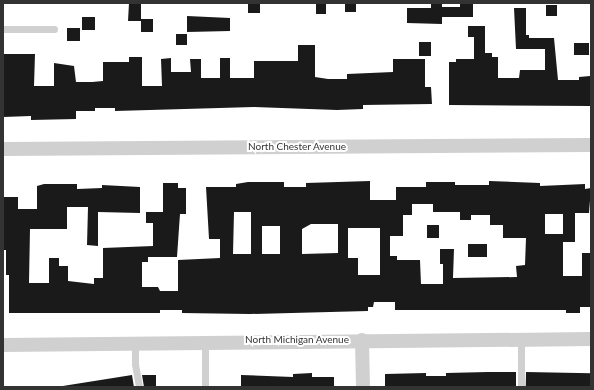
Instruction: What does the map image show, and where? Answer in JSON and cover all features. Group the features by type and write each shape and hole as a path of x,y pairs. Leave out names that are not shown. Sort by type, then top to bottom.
{"street":[{"name":"North Chester Avenue","path":"3,149 591,146"},
{"name":"North Michigan Avenue","path":"3,345 205,341 591,339"},
{"path":"362,340 363,387"}],"lane":[{"path":"3,30 54,29"},
{"path":"521,339 521,387"},
{"path":"205,341 205,387"},
{"path":"134,342 134,364 139,387"}],"building":[{"path":"129,3 141,3 141,19 153,19 153,32 141,32 141,21 128,21"},
{"path":"248,3 260,3 260,13 248,13"},
{"path":"345,3 356,3 356,12 345,12"},
{"path":"431,3 442,3 442,7 460,7 460,3 473,3 473,17 442,17 442,24 407,23 407,8 431,8"},
{"path":"316,4 326,4 326,14 316,14"},
{"path":"546,5 557,5 557,16 546,16"},
{"path":"514,8 526,8 526,35 529,35 529,38 554,38 558,80 579,80 579,77 590,76 591,106 449,105 449,62 456,62 456,59 474,59 474,37 468,37 468,26 485,26 485,53 492,53 492,57 498,57 498,78 519,78 520,70 545,70 545,49 516,49"},
{"path":"187,16 230,18 230,31 187,32"},
{"path":"82,17 95,17 95,30 82,30"},
{"path":"67,28 80,28 80,41 67,41"},
{"path":"176,34 187,34 187,45 176,45"},
{"path":"419,42 431,42 431,56 419,56"},
{"path":"574,43 589,43 589,55 574,55"},
{"path":"298,45 315,45 315,77 328,79 347,79 347,74 393,72 393,59 425,59 425,87 431,87 432,104 363,105 363,109 337,110 254,107 115,111 115,108 95,108 95,111 76,111 76,119 31,120 31,116 3,117 3,54 35,54 34,86 54,86 54,63 74,66 76,82 92,82 103,81 103,62 129,62 129,57 142,57 142,86 162,86 161,59 171,58 171,72 191,72 190,59 201,59 201,78 220,78 220,58 230,58 230,78 254,78 254,61 298,61"},
{"path":"370,181 370,200 396,200 396,187 426,187 426,182 455,182 455,185 489,185 489,181 540,183 540,186 585,184 585,189 591,188 589,213 575,213 575,242 563,242 563,276 582,276 582,253 591,253 591,307 580,307 580,313 566,313 566,310 395,310 395,302 374,302 373,307 368,307 368,311 250,314 182,313 182,310 160,310 160,313 9,313 9,275 6,275 6,250 3,250 3,197 18,197 18,209 37,209 37,186 44,184 77,184 77,189 102,188 102,185 140,187 140,213 98,212 98,246 87,245 88,207 67,207 67,229 30,229 29,283 49,283 49,258 59,258 59,266 68,266 68,281 94,284 94,278 103,278 103,248 153,246 153,223 146,223 146,212 163,212 163,183 178,183 178,188 186,188 186,214 180,214 177,257 148,257 148,262 142,262 142,287 158,287 160,291 178,291 178,260 220,258 220,239 209,239 206,187 236,187 236,184 248,182 284,182 284,187 306,187 306,183","holes":["412,204 433,204 433,212 460,212 460,220 471,220 471,215 490,215 490,225 503,225 503,238 526,238 525,265 516,266 517,277 453,278 454,249 440,249 440,264 443,264 443,284 421,284 420,260 397,260 397,256 390,256 390,236 403,236 403,215 412,215","234,212 251,212 251,254 233,254","545,214 563,214 563,234 545,234","311,224 338,224 338,253 302,254 302,229","262,226 280,226 280,254 262,254","348,228 380,228 380,275 358,275 358,258 348,258"]},
{"path":"427,225 439,225 439,238 427,238"},
{"path":"468,244 487,244 487,257 468,257"},
{"path":"516,372 516,387 385,387 385,374 426,373 426,376 446,376 446,373"},
{"path":"526,372 591,373 591,387 526,387"},
{"path":"312,373 312,377 334,377 334,387 241,387 241,375 293,377 293,374"},
{"path":"132,375 133,387 56,387"},
{"path":"142,375 156,375 156,387 144,387"}]}
